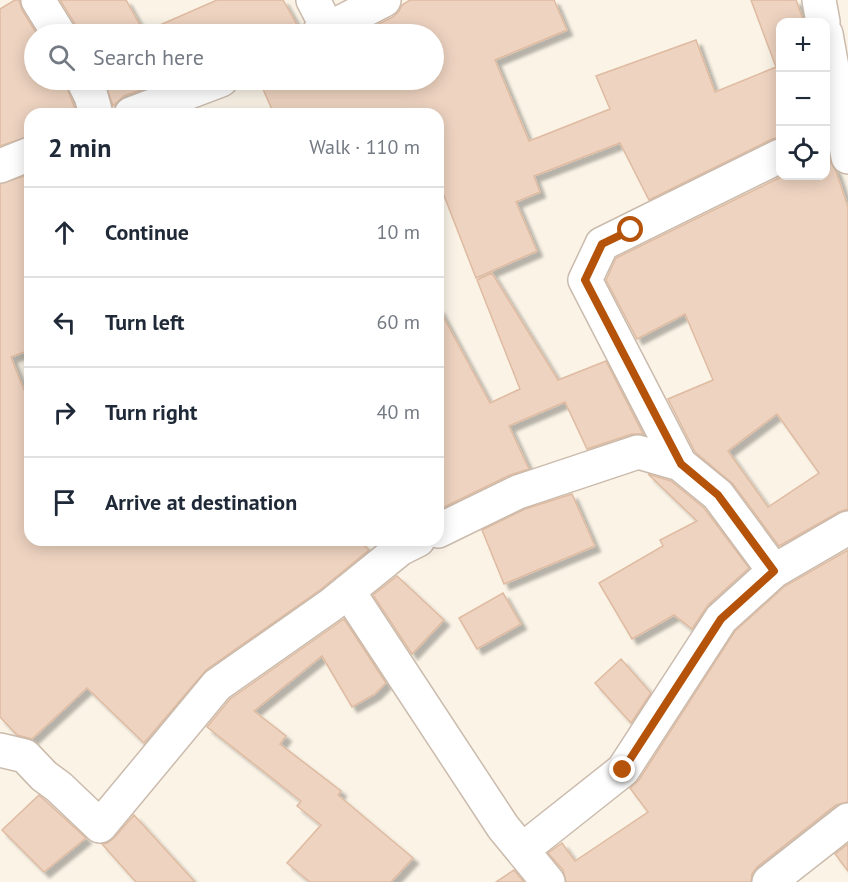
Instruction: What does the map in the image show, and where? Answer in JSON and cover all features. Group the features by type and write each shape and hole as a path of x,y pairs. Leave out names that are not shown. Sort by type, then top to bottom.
{"street":[{"path":"38,0 53,24"},
{"path":"313,0 320,24"},
{"path":"338,24 384,0"},
{"path":"819,0 822,18"},
{"path":"829,72 834,129 848,157"},
{"path":"88,90 94,108"},
{"path":"147,108 194,90"},
{"path":"0,166 24,156"},
{"path":"774,571 718,495 681,464 585,280 602,244 776,158"},
{"path":"444,528 518,492 638,452 681,464"},
{"path":"522,850 623,770 721,619 774,571 848,528"},
{"path":"0,750 25,756 100,826 217,685 348,591 406,546"},
{"path":"348,591 502,827 548,882"},
{"path":"769,882 848,820"}],"building":[{"path":"19,0 31,24 24,24 24,90 68,90 75,108 24,108 24,138 0,146 0,9"},
{"path":"60,0 126,0 140,24 75,24"},
{"path":"217,0 283,0 297,24 162,24"},
{"path":"410,0 554,0 567,30 495,60 529,141 610,109 596,76 696,40 715,92 776,67 776,138 649,200 620,143 534,176 540,192 516,202 537,251 476,278 444,195 444,108 271,108 263,90 444,90 444,24 379,24 393,17 402,5"},
{"path":"751,0 796,0 803,18 776,18 776,67"},
{"path":"107,90 141,90 124,96 113,106"},
{"path":"830,161 836,171 848,207 848,509 779,546 733,484 695,452 668,399 713,380 685,314 637,339 606,280 616,258 776,179 830,180","holes":["777,414 819,473 768,507 728,451"]},
{"path":"24,176 24,352 11,357 24,390 24,546 365,546 369,550 320,590 206,670 144,743 87,688 32,739 17,735 0,717 0,184"},
{"path":"492,273 558,380 606,361 643,434 632,434 587,449 565,402 509,426 529,469 510,475 444,507 444,318 490,403 520,389 477,280"},
{"path":"648,474 671,481 704,508 749,568 708,605 692,629 674,615 632,639 599,583 663,546 660,540 697,521"},
{"path":"572,494 595,546 504,584 482,530 525,509"},
{"path":"848,550 848,802 836,805 757,867 752,874 751,882 566,882 563,870 548,853 562,843 575,861 648,812 630,788 639,780 735,631 785,586"},
{"path":"397,576 444,620 412,654 373,595"},
{"path":"503,593 521,624 477,649 459,618"},
{"path":"344,619 386,683 375,694 352,707 322,656 254,711 286,736 280,744 341,791 338,795 413,858 391,882 310,882 287,863 321,825 297,806 301,801 207,727 230,699"},
{"path":"621,659 651,693 631,723 595,683"},
{"path":"39,795 86,838 44,872 2,830"},
{"path":"134,815 195,882 136,882 102,844 114,838"},
{"path":"848,844 848,871 835,854"},
{"path":"514,870 524,882 496,882"}],"route":[{"path":"623,770 721,619 774,571 718,495 681,464 585,280 602,244 631,230"}]}
